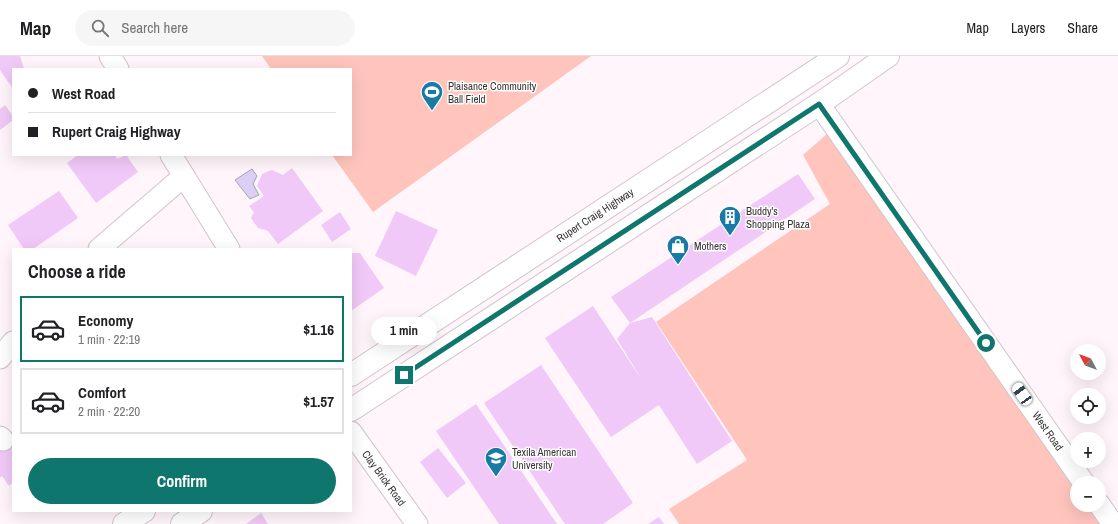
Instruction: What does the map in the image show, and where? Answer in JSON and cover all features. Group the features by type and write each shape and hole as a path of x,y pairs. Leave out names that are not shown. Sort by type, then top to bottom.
{"main road":[{"name":"Rupert Craig Highway","path":"352,374 838,56"},
{"path":"352,409 819,104 888,56"},
{"path":"124,524 142,512"},
{"path":"182,524 200,512"}],"street":[{"path":"110,56 117,68"},
{"name":"West Road","path":"819,104 1079,476"},
{"path":"172,156 228,248"},
{"path":"100,248 184,176"},
{"path":"0,358 12,343"},
{"name":"Clay Brick Road","path":"352,433 417,524"},
{"path":"1105,512 1113,524"}],"shaded area":[{"name":"Plaisance Community Ball Field","path":"262,56 591,56 373,212 333,156 352,156 352,68 270,68"},
{"path":"835,127 1072,476 1070,476 1070,512 1099,512 1107,524 679,524 669,509 747,460 656,322 830,204 803,155"},
{"path":"252,169 257,176 253,184 259,195 250,199 235,180"}],"building":[{"path":"0,56 20,56 24,68 12,68 12,88 0,70"},
{"path":"5,105 12,115 12,121 0,130 0,109"},
{"path":"77,156 116,156 117,159 127,156 138,172 96,203 67,163"},
{"path":"292,168 323,211 278,244 268,231 258,228 251,218 254,212 249,206 264,196 257,186 262,174 272,170 283,175"},
{"name":"Buddy's Shopping Plaza","path":"798,174 815,199 630,323 611,297"},
{"path":"59,191 78,218 34,248 23,248 8,225"},
{"path":"396,211 438,230 416,276 375,256"},
{"path":"340,212 351,229 332,242 321,225"},
{"path":"352,253 360,253 384,288 352,310"},
{"path":"593,306 642,380 617,339 630,323 652,317 732,441 697,464 659,405 611,437 545,338"},
{"path":"541,365 633,503 603,524 565,524 484,403"},
{"name":"Texila American University","path":"476,404 557,524 499,524 436,431"},
{"path":"12,433 12,483 9,486 2,476 0,478 0,442"},
{"path":"438,448 466,483 447,498 420,462"},
{"path":"261,513 268,524 246,524"},
{"path":"659,517 664,524 648,524"}],"place":[{"name":"Plaisance Community Ball Field","path":"432,112"},
{"name":"Buddy's Shopping Plaza","path":"730,236"},
{"name":"Mothers","path":"678,266"},
{"name":"Texila American University","path":"496,478"}],"route":[{"path":"404,375 819,104 986,343"}]}
